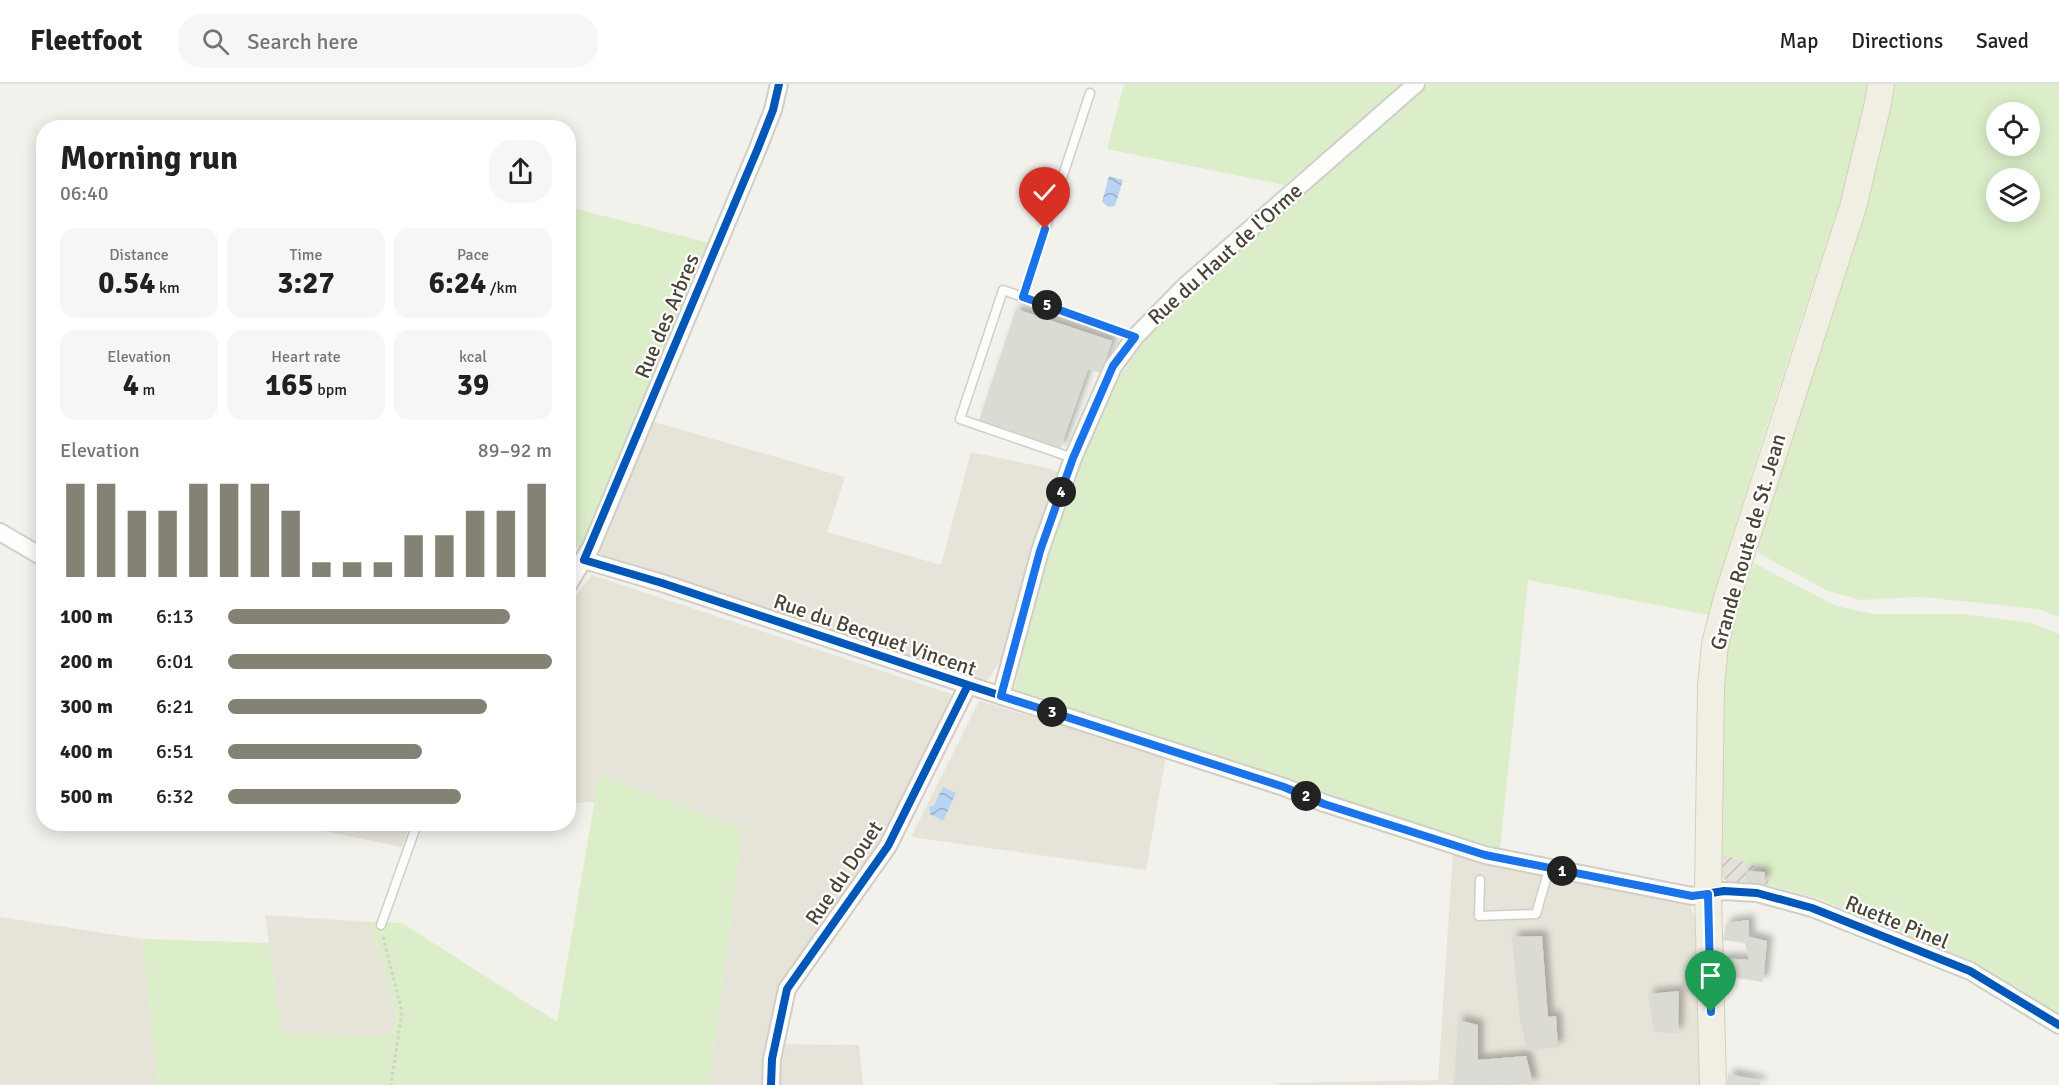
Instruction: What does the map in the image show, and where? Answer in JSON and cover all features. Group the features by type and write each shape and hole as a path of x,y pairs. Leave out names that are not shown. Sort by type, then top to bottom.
{"main road":[{"name":"Grande Route de St. Jean","path":"1713,1085 1708,894 1711,687 1715,644 1727,598 1853,207 1881,84"}],"street":[{"name":"Rue des Arbres","path":"576,572 584,560 758,148 773,110 778,84"},
{"name":"Rue du Haut de l'Orme","path":"1001,696 1040,551 1073,458 1113,366 1135,337 1185,286 1416,84"},
{"path":"0,532 36,553"},
{"name":"Rue du Becquet Vincent","path":"584,560 662,583 1284,787 1324,804 1485,855 1692,896 1708,894"},
{"name":"Rue du Douet","path":"771,1085 772,1059 787,989 888,846 968,685"},
{"name":"Ruette Pinel","path":"1708,894 1724,891 1757,893 1812,908 1971,971 2059,1025"}],"lane":[{"path":"1023,297 1089,93"},
{"path":"1073,458 960,419 1003,290 1135,337"},
{"path":"381,925 415,831"},
{"path":"1480,880 1479,916 1536,914 1549,869"}],"path":[{"path":"381,925 402,1012 391,1085"}],"shaded area":[{"path":"654,422 845,477 827,532 941,565 971,452 1052,469 1060,474 1005,652 991,676 985,683 601,556 598,548"},
{"path":"592,575 957,696 903,801 859,873 779,988 768,1044 859,1045 863,1085 709,1085 743,829 599,775 595,802 576,803 576,596"},
{"path":"979,701 1166,756 1146,870 911,837"},
{"path":"324,831 408,831 402,847"},
{"path":"1453,853 1689,904 1695,916 1700,1085 1279,1085 1279,1083 1438,1080"},
{"path":"1720,853 1768,870 1769,885 1727,882 1719,873"},
{"path":"265,915 370,922 397,1018 391,1035 282,1034"},
{"path":"0,917 142,939 158,1085 0,1085"}],"green space":[{"path":"1124,84 1405,84 1284,185 1107,149"},
{"path":"1429,84 1867,84 1856,144 1840,204 1777,394 1708,615 1528,580 1500,848 1429,829 1232,761 1033,700 1014,691 1037,579 1078,462 1118,379 1148,335 1394,110"},
{"path":"1893,84 2059,84 2059,617 2038,609 1921,597 1860,600 1828,591 1760,554 1756,546 1878,161"},
{"path":"576,209 710,243 581,548 576,547"},
{"path":"1754,563 1836,606 1873,614 1963,614 2032,623 2059,634 2059,1018 1953,955 1820,899 1769,885 1768,870 1720,853 1720,691 1728,631"},
{"path":"599,775 743,829 709,1085 158,1085 142,939 269,943 282,1034 391,1035 397,1018 370,922 402,923 557,1022"}],"water":[{"path":"1109,176 1123,180 1115,206 1108,207 1102,202"},
{"path":"943,787 956,793 943,821 930,814 929,807 934,805"}],"building":[{"path":"1016,309 1112,341 1101,373 1088,369 1060,449 979,420"},
{"path":"1746,871 1765,872 1764,883 1746,883"},
{"path":"1749,920 1749,937 1767,941 1763,982 1724,976 1723,958 1749,960 1745,943 1723,940 1726,923"},
{"path":"1542,936 1548,1017 1556,1016 1558,1047 1527,1050 1520,1020 1512,937"},
{"path":"1679,991 1678,1033 1654,1032 1648,994"},
{"path":"1458,1020 1478,1025 1478,1060 1526,1056 1533,1084 1454,1085"},
{"path":"1728,1074 1761,1081 1760,1085 1727,1085"}],"cycle path":[{"path":"779,84 773,110 758,148 584,560 662,583 1485,855 1692,896 1724,891 1757,893 1812,908 1970,971 2059,1025"},
{"path":"771,1085 772,1059 787,989 888,846 968,685"}],"route":[{"path":"1045,229 1023,297 1135,337 1113,366 1073,458 1040,551 1001,696 1284,787 1324,804 1485,855 1692,896 1708,894 1711,1012"}]}
